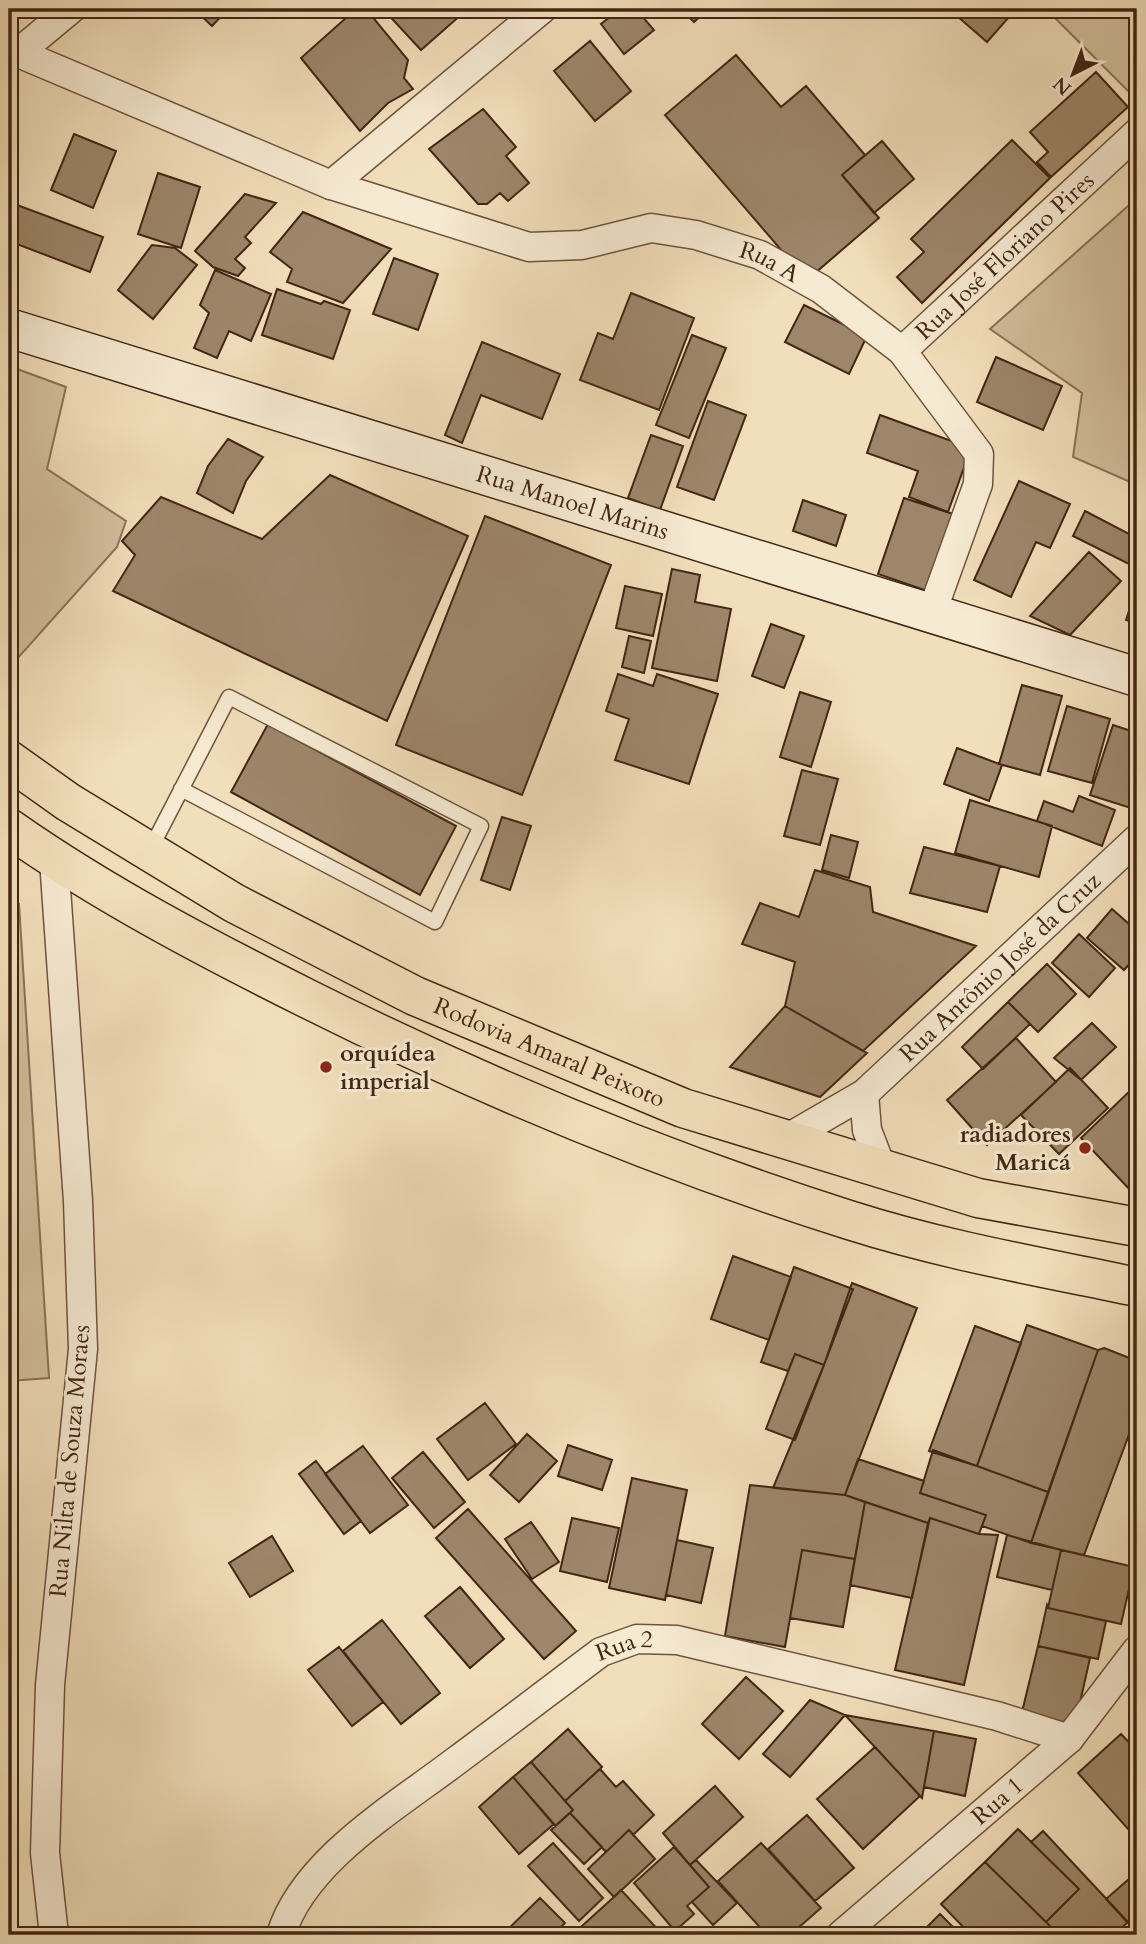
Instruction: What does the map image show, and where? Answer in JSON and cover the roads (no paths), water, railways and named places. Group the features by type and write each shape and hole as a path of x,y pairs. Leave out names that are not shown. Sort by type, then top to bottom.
{"highway":[{"name":"Rodovia Amaral Peixoto","path":"9,760 68,802 234,903 415,996 683,1108 978,1198 1137,1227"},
{"name":"Rodovia Amaral Peixoto","path":"9,828 54,860 214,952 381,1035 549,1111 852,1221 983,1255 1137,1287"}],"main road":[{"name":"Rua Manoel Marins","path":"9,328 1137,677"}],"street":[{"path":"14,51 71,9"},
{"path":"331,185 542,9"},
{"name":"Rua A","path":"14,51 331,185 529,247 582,245 651,228 696,235 760,255 821,289 902,351 979,454 978,484 932,612"},
{"name":"Rua José Floriano Pires","path":"902,351 1137,133"},
{"name":"Rua Antônio José da Cruz","path":"864,1094 1137,839"},
{"name":"Rua Nilta de Souza Moraes","path":"54,860 78,1201 83,1349 50,1685 46,1853 54,1935"},
{"path":"786,1139 864,1094 867,1130 882,1169"},
{"name":"Rua 2","path":"281,1935 288,1913 322,1869 365,1830 601,1652 637,1639 677,1640 997,1716 1069,1739"},
{"name":"Rua 1","path":"841,1935 1069,1739 1137,1650"}],"lane":[{"path":"149,852 181,789 229,697 481,826 435,922 181,789"}],"place":[{"name":"orquídea imperial","path":"326,1067"},
{"name":"radiadores Maricá","path":"1085,1148"}]}
